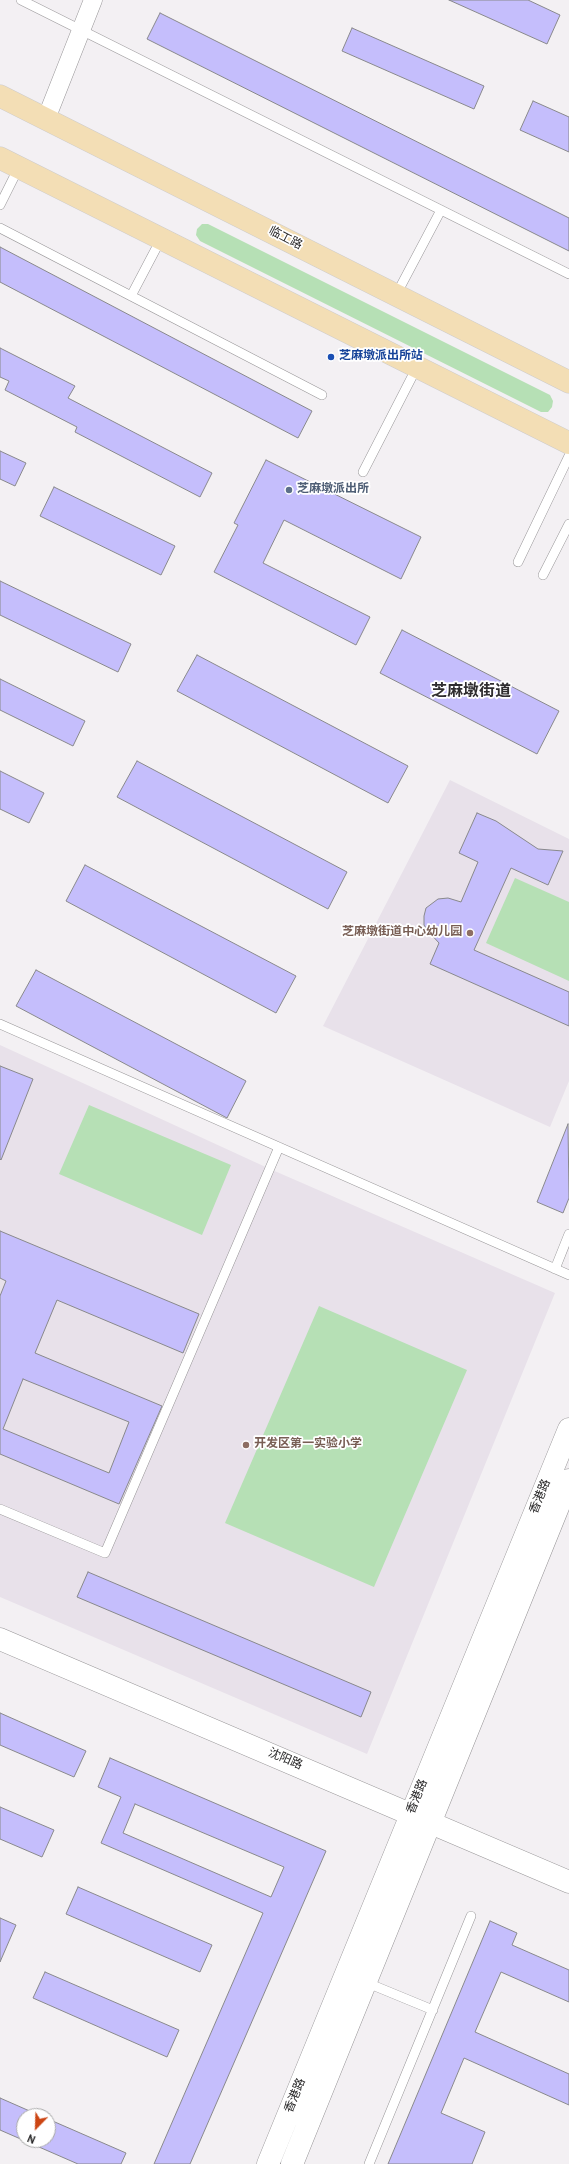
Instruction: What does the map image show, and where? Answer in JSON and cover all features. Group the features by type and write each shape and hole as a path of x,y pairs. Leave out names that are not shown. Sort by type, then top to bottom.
{"main road":[{"name":"临工路","path":"0,96 569,382"},
{"path":"0,158 569,443"},
{"name":"香港路","path":"292,2164 365,1982 421,1818 569,1429"},
{"name":"香港路","path":"268,2164 569,1480"},
{"name":"沈阳路","path":"0,1639 569,1882"}],"street":[{"path":"46,120 93,0"}],"lane":[{"path":"21,0 569,274"},
{"path":"0,205 2,194 19,167"},
{"path":"396,295 440,210"},
{"path":"0,228 322,395"},
{"path":"131,296 161,238"},
{"path":"363,472 417,367"},
{"path":"518,562 569,456"},
{"path":"544,574 569,524"},
{"path":"0,1024 569,1275"},
{"path":"0,1509 105,1553 279,1147"},
{"path":"555,1269 569,1234"},
{"path":"369,2164 471,1916"},
{"path":"365,1982 433,2010"}],"shaded area":[{"name":"芝麻墩街道中心幼儿园","path":"450,780 569,839 569,1081 550,1127 323,1026"},
{"name":"开发区第一实验小学","path":"0,1045 270,1169 555,1293 367,1754 0,1597"}],"green space":[{"path":"202,224 208,224 550,395 553,401 552,407 548,412 541,412 200,241 196,235 197,229"},
{"path":"515,878 569,902 569,981 486,943"},
{"path":"89,1105 231,1165 202,1235 59,1174"},
{"path":"319,1306 467,1370 374,1587 225,1523"}],"building":[{"path":"449,0 528,0 560,15 547,44"},
{"path":"160,13 569,218 569,251 147,39"},
{"path":"352,28 484,86 474,109 342,51"},
{"path":"533,101 569,117 569,152 520,130"},
{"path":"0,247 312,411 298,438 0,282"},
{"path":"0,348 75,386 68,398 212,473 200,497 75,432 77,427 5,390 9,381 0,377"},
{"path":"0,451 26,463 15,486 0,479"},
{"name":"芝麻墩派出所","path":"266,460 421,537 401,579 284,520 263,563 370,617 356,645 214,572 238,525 234,523"},
{"path":"54,487 175,546 161,575 40,516"},
{"path":"0,581 131,644 118,672 0,615"},
{"path":"402,630 559,711 537,754 380,673"},
{"path":"197,655 408,766 388,803 177,691"},
{"path":"0,679 85,721 73,746 0,710"},
{"path":"137,761 347,872 328,909 117,797"},
{"path":"0,771 44,793 29,823 0,809"},
{"path":"477,813 496,821 538,849 563,851 548,885 511,868 474,950 569,992 569,1026 430,964 439,943 424,925 426,908 438,899 448,898 461,902 478,862 459,853"},
{"path":"85,865 296,976 276,1013 66,901"},
{"path":"36,970 246,1081 227,1118 16,1006"},
{"path":"0,1066 33,1079 1,1160 0,1159"},
{"path":"568,1124 569,1198 563,1213 537,1202"},
{"path":"0,1231 199,1314 183,1353 57,1300 35,1353 162,1406 119,1504 0,1454 0,1296 6,1281 0,1278","holes":["23,1379 129,1422 109,1473 3,1429"]},
{"path":"88,1572 371,1692 361,1717 77,1597"},
{"path":"0,1713 86,1751 74,1777 0,1745"},
{"path":"110,1758 326,1851 190,2164 154,2164 263,1913 101,1843 121,1797 98,1787","holes":["135,1804 284,1867 271,1897 123,1833"]},
{"path":"0,1807 54,1830 42,1857 0,1839"},
{"path":"78,1887 212,1945 200,1972 66,1914"},
{"path":"0,1918 16,1925 0,1962"},
{"path":"490,1921 517,1933 512,1945 569,1970 569,2002 501,1972 475,2032 569,2074 569,2105 464,2058 441,2113 485,2132 472,2164 388,2164"},
{"path":"45,1972 179,2030 167,2057 33,1998"},
{"path":"0,2098 23,2108 16,2108 16,2137 0,2130"},
{"path":"56,2122 126,2153 121,2164 78,2164 41,2148 56,2148"}],"place":[{"name":"芝麻墩派出所站","path":"331,357"},
{"name":"芝麻墩派出所","path":"289,490"},
{"name":"芝麻墩街道中心幼儿园","path":"470,933"},
{"name":"开发区第一实验小学","path":"246,1445"}],"district":[{"name":"芝麻墩街道","path":"471,693"}]}
